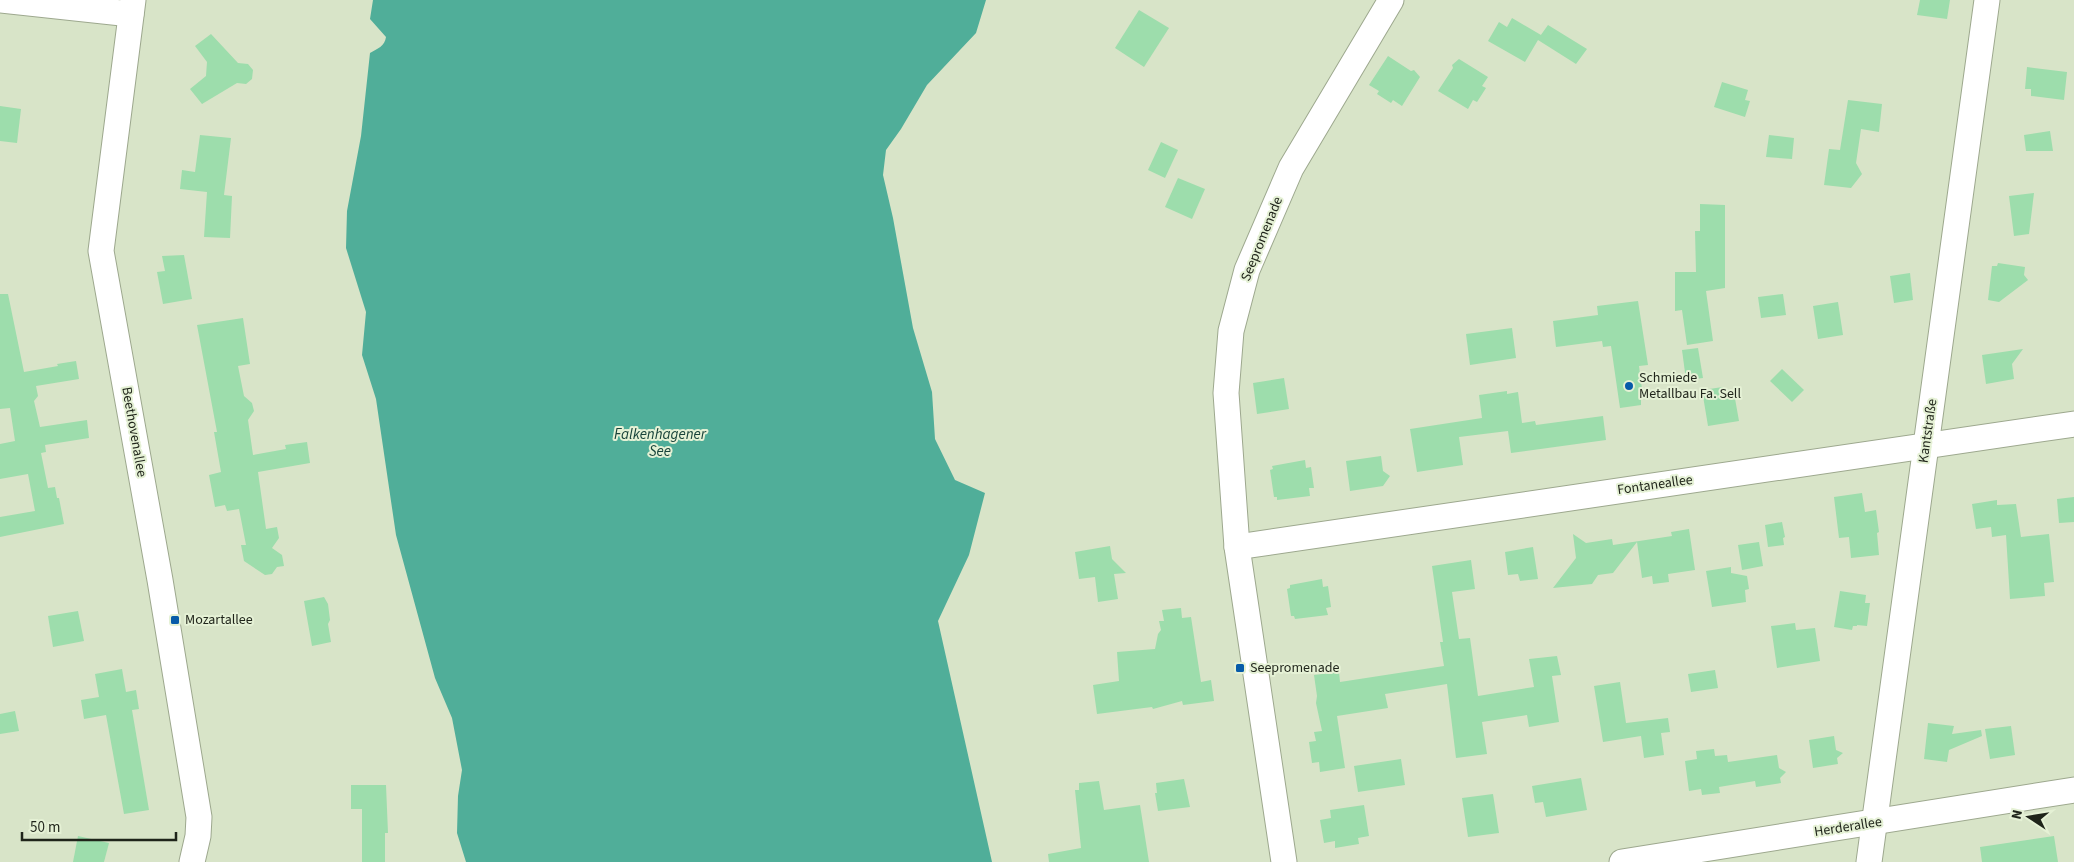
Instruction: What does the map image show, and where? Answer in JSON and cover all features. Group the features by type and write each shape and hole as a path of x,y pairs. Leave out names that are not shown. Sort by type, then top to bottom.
{"street":[{"path":"0,0 132,7"},
{"name":"Seepromenade","path":"1284,862 1237,547 1226,393 1231,331 1247,270 1291,168 1391,0"},
{"name":"Kantstraße","path":"1869,862 1987,0"},
{"name":"Beethovenallee","path":"132,7 101,250 160,580 199,817 198,836 192,862"},
{"name":"Fontaneallee","path":"1237,547 2074,424"},
{"name":"Herderallee","path":"1622,862 2074,790"}],"water":[{"name":"Falkenhagener See","path":"373,0 986,0 976,33 927,85 886,150 883,175 893,218 913,328 932,392 935,439 955,480 985,493 969,555 938,621 992,862 466,862 457,833 458,796 462,770 452,718 435,678 396,535 376,399 362,355 366,312 346,248 347,211 361,136 370,53 382,45 386,37 370,19"}],"building":[{"path":"1920,0 1950,0 1947,19 1917,15"},
{"path":"1139,10 1169,28 1144,67 1115,48"},
{"path":"1512,18 1541,35 1548,25 1587,49 1576,64 1538,40 1525,62 1488,41 1499,22 1507,27"},
{"path":"211,34 238,63 248,64 253,70 252,79 246,84 237,83 202,104 190,89 206,76 207,62 195,46"},
{"path":"1388,56 1411,71 1414,70 1420,77 1402,106 1393,100 1391,103 1377,94 1379,91 1369,85"},
{"path":"1459,59 1488,77 1482,86 1486,88 1477,102 1473,100 1468,109 1438,91 1453,68 1452,65"},
{"path":"2027,67 2067,72 2064,100 2031,96 2031,89 2025,89"},
{"path":"1722,82 1748,90 1745,100 1750,101 1745,117 1714,107"},
{"path":"1848,100 1882,104 1879,132 1861,129 1856,163 1862,174 1851,188 1824,185 1829,149 1840,150"},
{"path":"0,106 21,109 17,143 0,141"},
{"path":"2050,131 2053,151 2026,151 2024,135"},
{"path":"200,135 231,138 224,195 232,196 230,238 204,237 207,192 180,189 182,170 195,172"},
{"path":"1769,135 1794,138 1792,159 1766,157"},
{"path":"1161,142 1178,150 1165,178 1148,170"},
{"path":"1178,178 1205,189 1192,219 1165,207"},
{"path":"2034,193 2029,234 2014,236 2009,196"},
{"path":"1700,204 1725,205 1725,288 1706,291 1713,341 1687,345 1682,310 1675,311 1675,272 1696,272 1695,231 1700,231"},
{"path":"184,255 192,299 163,304 157,272 165,271 162,256"},
{"path":"1998,263 2025,267 2024,275 2028,280 1999,302 1988,300 1992,266 1997,266"},
{"path":"1910,273 1913,300 1894,303 1890,276"},
{"path":"0,294 8,294 24,372 76,361 79,379 36,386 38,396 34,401 40,427 87,420 89,438 45,445 46,452 41,453 48,488 55,487 64,524 0,537 0,517 35,511 28,474 0,479 0,444 15,441 10,408 0,409"},
{"path":"1783,294 1786,315 1761,318 1758,297"},
{"path":"1638,301 1648,365 1639,366 1643,397 1641,398 1641,405 1620,408 1611,346 1603,347 1602,341 1556,347 1553,321 1598,315 1597,306"},
{"path":"1838,302 1843,335 1818,339 1813,306"},
{"path":"243,318 250,364 238,366 244,396 252,403 254,411 248,420 253,455 286,449 285,445 307,442 310,463 258,472 266,529 277,527 279,538 272,548 282,555 284,566 277,567 272,574 265,575 244,561 241,545 246,545 239,509 227,511 225,505 215,507 209,475 221,472 214,432 217,432 197,325"},
{"path":"1512,328 1516,358 1470,365 1466,334"},
{"path":"1698,348 1703,378 1686,380 1682,350"},
{"path":"2023,349 2012,364 2014,379 1986,384 1982,355"},
{"path":"1782,369 1804,390 1792,402 1770,381"},
{"path":"1284,378 1289,409 1257,414 1253,383"},
{"path":"1723,387 1725,394 1734,393 1739,421 1708,426 1702,390"},
{"path":"1507,391 1507,394 1518,392 1522,423 1535,421 1536,425 1603,416 1606,440 1511,453 1508,431 1459,437 1463,465 1417,472 1410,429 1482,418 1479,395"},
{"path":"1381,456 1383,471 1390,476 1383,486 1350,491 1346,461"},
{"path":"1305,460 1306,468 1311,467 1314,488 1309,488 1310,496 1277,500 1277,497 1274,497 1270,470 1273,469 1272,466"},
{"path":"1862,493 1865,512 1876,510 1879,532 1877,533 1879,555 1851,558 1849,537 1839,538 1834,497"},
{"path":"2074,497 2074,522 2059,523 2057,499"},
{"path":"1997,500 1997,505 2016,504 2021,537 2049,534 2054,582 2044,583 2045,596 2010,599 2006,535 1992,537 1991,527 1976,529 1972,504"},
{"path":"1782,522 1785,537 1783,538 1784,545 1768,547 1765,525"},
{"path":"1689,529 1695,570 1668,574 1669,582 1653,584 1652,576 1642,578 1637,542 1613,573 1598,575 1592,584 1553,588 1576,558 1573,534 1586,543 1612,539 1613,545 1672,536 1671,532"},
{"path":"1759,542 1763,566 1742,570 1738,545"},
{"path":"1110,546 1112,559 1126,573 1114,574 1118,599 1098,602 1095,577 1079,579 1075,552"},
{"path":"1533,547 1538,579 1520,581 1518,574 1508,575 1505,552"},
{"path":"1471,560 1475,589 1452,592 1459,639 1470,638 1478,696 1534,687 1529,659 1557,656 1561,675 1552,676 1559,722 1529,727 1527,715 1482,722 1487,754 1456,758 1447,684 1385,694 1388,708 1337,716 1345,768 1320,772 1319,762 1312,763 1309,742 1316,741 1314,732 1322,731 1316,703 1314,675 1339,672 1340,682 1444,666 1440,642 1443,642 1432,566"},
{"path":"1731,567 1731,573 1747,576 1749,589 1745,590 1746,602 1712,607 1706,571"},
{"path":"1322,579 1323,587 1328,586 1331,607 1326,608 1328,615 1295,619 1294,616 1291,616 1287,589 1290,588 1290,585"},
{"path":"1840,591 1866,595 1865,603 1870,603 1867,626 1853,626 1852,630 1834,627"},
{"path":"324,597 328,604 330,620 328,624 331,642 312,646 304,601"},
{"path":"1181,608 1182,618 1191,617 1201,682 1211,680 1214,701 1183,705 1182,701 1153,709 1152,707 1097,714 1093,685 1119,681 1117,652 1155,649 1158,634 1161,630 1159,621 1164,621 1162,610"},
{"path":"78,611 84,641 53,647 48,616"},
{"path":"1795,623 1796,630 1815,628 1820,661 1777,668 1771,626"},
{"path":"122,669 126,692 136,690 139,709 132,710 149,810 124,814 106,715 84,719 81,700 99,697 95,674"},
{"path":"1715,670 1718,688 1691,692 1688,674"},
{"path":"1620,682 1626,723 1668,718 1670,732 1661,733 1664,755 1644,758 1641,736 1603,742 1594,686"},
{"path":"15,711 19,731 0,734 0,714"},
{"path":"1928,723 1954,726 1952,734 1981,730 1982,736 1949,750 1947,762 1924,759"},
{"path":"2011,726 2015,755 1990,759 1985,729"},
{"path":"1834,736 1836,750 1843,753 1837,758 1838,764 1813,768 1809,740"},
{"path":"1714,749 1715,756 1727,755 1728,762 1777,755 1779,768 1786,772 1780,778 1781,783 1756,787 1755,781 1719,787 1720,793 1702,795 1701,789 1689,791 1685,761 1697,759 1696,751"},
{"path":"1401,759 1405,785 1358,792 1354,766"},
{"path":"1581,778 1587,810 1546,817 1543,802 1535,803 1532,786"},
{"path":"1184,779 1190,807 1158,811 1155,793 1157,793 1156,783"},
{"path":"1099,781 1104,810 1140,805 1149,862 1049,862 1048,854 1081,848 1075,790 1079,790 1079,783"},
{"path":"351,785 386,785 388,833 385,833 385,862 362,862 362,809 351,809"},
{"path":"1493,794 1499,833 1468,837 1462,798"},
{"path":"1364,805 1369,836 1358,838 1359,844 1335,848 1335,841 1324,843 1320,820 1331,818 1330,810"},
{"path":"78,836 109,843 104,862 73,862"},
{"path":"2054,836 2058,862 1982,862 1980,847"}],"place":[{"name":"Schmiede Metallbau Fa. Sell","path":"1629,386"},
{"name":"Mozartallee","path":"175,620"},
{"name":"Seepromenade","path":"1240,668"}]}
